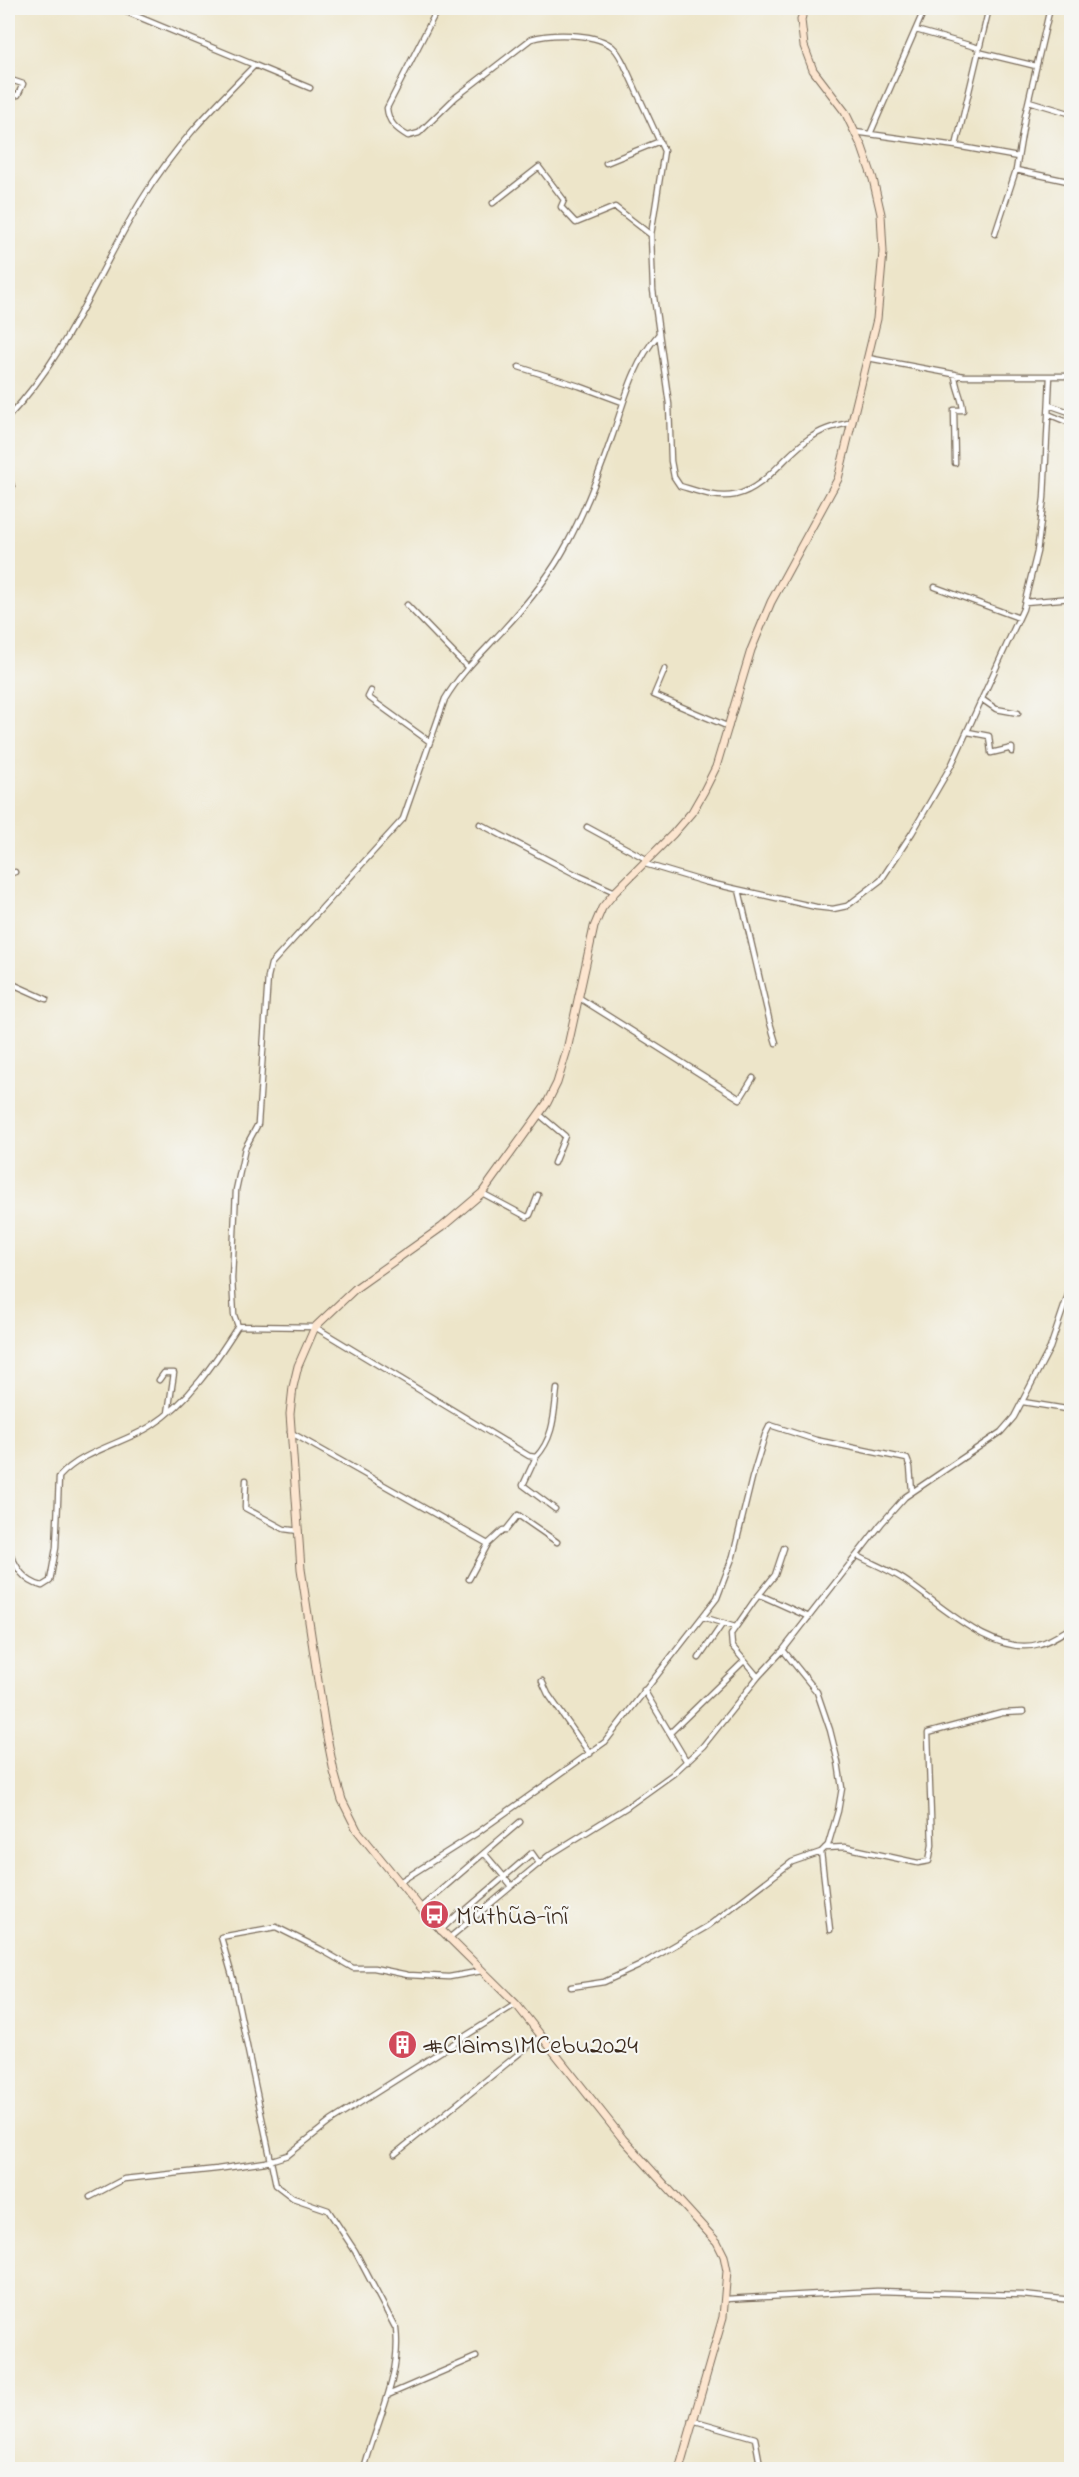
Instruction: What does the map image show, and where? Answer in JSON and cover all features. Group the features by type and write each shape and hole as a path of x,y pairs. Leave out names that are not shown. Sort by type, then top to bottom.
{"street":[{"path":"117,8 309,88"},
{"path":"438,8 387,108 387,116 395,129 408,136 418,134 456,97 521,46 544,35 598,39 609,43 617,50 664,152 651,235 658,335 669,404 670,461 674,477 680,486 714,495 735,495 752,488 812,436 827,428 852,422"},
{"path":"679,2469 723,2317 727,2271 724,2256 717,2242 635,2154 597,2108 516,2004 448,1939 398,1882 357,1830 342,1800 334,1772 303,1589 290,1432 293,1387 306,1344 315,1328 356,1288 442,1227 482,1192 540,1115 557,1083 594,927 602,908 692,812 716,767 751,650 771,602 838,479 877,319 883,252 881,214 873,179 845,112 813,70 804,46 801,20 804,8"},
{"path":"870,134 925,8"},
{"path":"956,146 989,8"},
{"path":"995,234 1016,170 1050,8"},
{"path":"916,30 1036,66"},
{"path":"8,417 60,351 93,293 120,237 167,161 192,129 255,65"},
{"path":"8,79 23,84 18,95 8,96"},
{"path":"1029,101 1071,114"},
{"path":"854,132 1018,157"},
{"path":"606,163 660,141"},
{"path":"493,203 539,167 564,200 561,207 576,223 615,207 651,235"},
{"path":"1016,170 1071,182"},
{"path":"238,1326 234,1315 232,1279 236,1190 245,1148 258,1124 268,976 271,964 403,819 445,699 467,667 511,621 555,565 568,542 605,458 622,402 649,346 658,335"},
{"path":"868,358 955,374 1001,377 1071,376"},
{"path":"519,367 622,402"},
{"path":"955,374 955,382 963,398 963,410 954,410 955,463"},
{"path":"587,827 647,862 705,882 816,907 833,909 847,906 881,880 912,833 968,732 1025,602 1037,552 1044,498 1050,376"},
{"path":"1049,405 1071,413"},
{"path":"1048,414 1071,424"},
{"path":"8,474 12,487"},
{"path":"935,587 1019,618"},
{"path":"1025,602 1071,598"},
{"path":"407,605 467,667"},
{"path":"665,669 654,695 729,727"},
{"path":"371,691 368,697 430,742"},
{"path":"982,700 996,709 1018,713"},
{"path":"968,732 988,736 991,753 1012,748 1012,752"},
{"path":"480,824 615,892"},
{"path":"8,874 15,872"},
{"path":"739,890 776,1043"},
{"path":"8,982 46,999"},
{"path":"578,997 740,1100 753,1078"},
{"path":"540,1115 565,1136 554,1163"},
{"path":"482,1192 527,1216 530,1215 538,1195"},
{"path":"448,1939 539,1863 627,1807 687,1762 703,1746 810,1617 881,1524 912,1491 1001,1432 1014,1417 1050,1348 1071,1283"},
{"path":"238,1326 315,1328 529,1456 536,1457"},
{"path":"8,1549 20,1572 32,1584 42,1586 50,1581 56,1548 58,1476 65,1469 152,1425 168,1413 206,1374 238,1326"},
{"path":"159,1380 164,1373 174,1372 168,1413"},
{"path":"555,1509 523,1485 536,1457 550,1435 557,1389"},
{"path":"1023,1402 1071,1410"},
{"path":"398,1882 477,1833 605,1742 717,1598 725,1579 770,1425 816,1440 907,1459 912,1491"},
{"path":"290,1432 488,1544"},
{"path":"246,1480 245,1508 284,1529 299,1531"},
{"path":"469,1579 488,1544 503,1530 506,1530 518,1515 557,1542"},
{"path":"758,1677 732,1646 730,1640 735,1627 775,1575 784,1548"},
{"path":"858,1556 910,1583 942,1610 997,1641 1016,1646 1038,1645 1071,1627"},
{"path":"760,1595 810,1617"},
{"path":"703,1617 735,1627"},
{"path":"699,1658 723,1623"},
{"path":"783,1650 817,1692 838,1762 842,1788 838,1811 823,1850 830,1930"},
{"path":"670,1734 744,1661"},
{"path":"542,1681 548,1694 590,1754"},
{"path":"644,1690 687,1762"},
{"path":"571,1988 604,1982 639,1966 708,1926 792,1862 823,1850 845,1847 918,1863 929,1861 932,1845 928,1733 1002,1713 1023,1712"},
{"path":"420,1908 520,1822"},
{"path":"484,1853 511,1885"},
{"path":"440,1930 531,1853 539,1863"},
{"path":"461,1914 468,1922"},
{"path":"364,2469 388,2395 398,2339 392,2317 355,2251 331,2215 322,2208 303,2202 276,2186 236,1989 221,1937 276,1927 353,1968 374,1968 408,1975 449,1977 482,1971"},
{"path":"90,2197 124,2179 217,2169 288,2156 331,2121 516,2004"},
{"path":"395,2154 542,2035"},
{"path":"726,2299 878,2291 1022,2295 1071,2300"},
{"path":"388,2395 476,2357"},
{"path":"692,2420 755,2438 761,2469"}],"place":[{"name":"Mũthũa-ĩnĩ","path":"435,1915"},
{"name":"#ClaimsIMCebu2024","path":"402,2044"}]}
